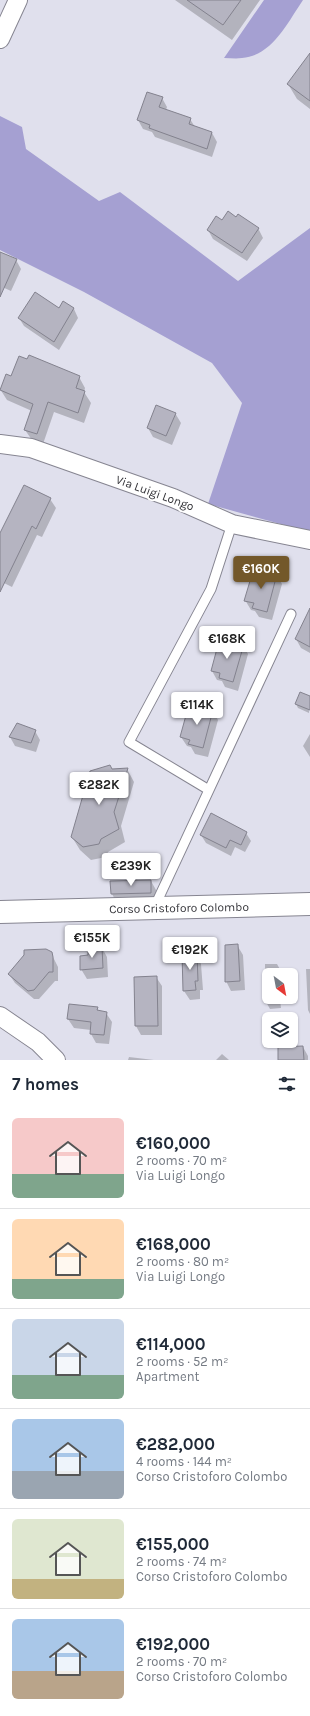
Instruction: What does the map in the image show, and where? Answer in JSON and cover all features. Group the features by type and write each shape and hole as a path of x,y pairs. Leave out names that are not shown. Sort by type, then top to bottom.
{"street":[{"path":"0,39 18,0"},
{"name":"Via Luigi Longo","path":"0,444 31,448 173,498 232,524 310,540"},
{"name":"Corso Cristoforo Colombo","path":"0,912 310,904"},
{"path":"0,1016 38,1042 56,1060"}],"lane":[{"path":"209,790 130,742 211,590 232,524"},
{"path":"154,908 292,614"}],"shaded area":[{"path":"264,0 303,0 271,45 253,56 242,58 224,58"},
{"path":"0,116 22,127 26,149 99,201 120,192 238,281 310,228 310,532 208,504 242,403 212,363 84,292 0,250"}],"building":[{"path":"187,0 241,0 223,25"},
{"path":"310,53 310,101 287,84"},
{"path":"147,92 163,97 159,107 191,118 189,124 212,132 207,149 149,128 150,125 137,120"},
{"path":"228,211 236,217 238,214 259,228 242,253 207,230 216,216 222,220"},
{"path":"0,252 17,259 0,297"},
{"path":"35,292 59,308 63,301 74,308 54,342 18,318"},
{"path":"29,355 80,376 76,388 85,391 78,413 48,402 37,434 24,430 33,404 0,390 6,374 11,376 19,356 27,359"},
{"path":"156,405 176,413 166,436 147,428"},
{"path":"24,485 51,498 36,529 32,526 0,592 0,533"},
{"path":"264,570 277,574 267,612 252,608 254,603 244,601 253,571 263,574"},
{"path":"310,608 310,647 295,639"},
{"path":"230,640 244,644 233,682 219,678 220,673 211,671 219,641 229,644"},
{"path":"300,692 310,696 310,710 295,704"},
{"path":"199,707 213,710 203,748 188,744 190,740 180,737 188,708 198,710"},
{"path":"17,723 36,730 31,743 9,737"},
{"path":"110,765 112,769 128,768 114,812 119,829 101,839 99,844 83,847 71,837 90,771"},
{"path":"211,813 247,832 241,845 230,840 226,848 200,835"},
{"path":"151,880 151,893 111,894 110,881"},
{"path":"238,944 240,981 225,982 225,945"},
{"path":"102,947 103,968 80,970 80,956 88,955 88,948"},
{"path":"46,949 52,952 53,972 49,972 34,990 28,991 8,974 24,955 24,950"},
{"path":"193,952 194,954 197,954 198,981 195,981 196,990 183,991 182,953"},
{"path":"157,976 158,1026 135,1026 134,977"},
{"path":"69,1004 98,1007 97,1010 107,1012 104,1035 90,1034 91,1022 67,1019"},
{"path":"298,1046 303,1046 304,1060 278,1060 278,1048 298,1048"}]}
